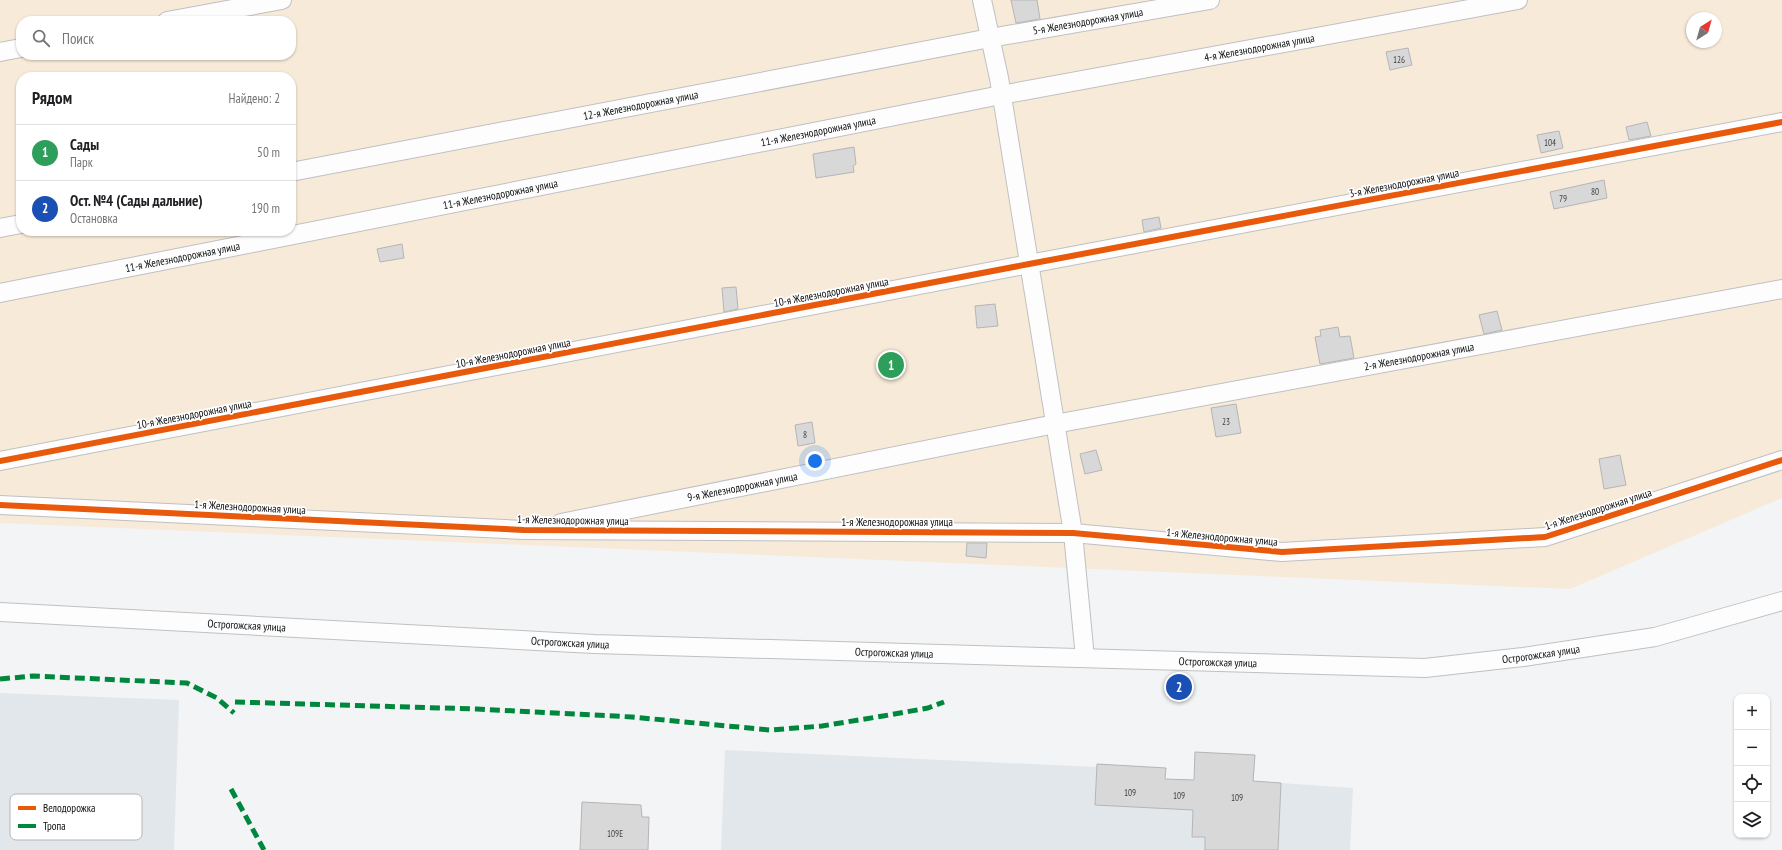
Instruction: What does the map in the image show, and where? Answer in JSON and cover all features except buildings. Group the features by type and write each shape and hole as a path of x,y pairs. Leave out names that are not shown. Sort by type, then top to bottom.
{"street":[{"path":"194,16 282,0"},
{"path":"982,0 1001,95 1073,533 1085,658"},
{"name":"5-я Железнодорожная улица","path":"990,38 1210,0"},
{"name":"4-я Железнодорожная улица","path":"1001,95 1518,0"},
{"name":"12-я Железнодорожная улица","path":"296,171 990,38"},
{"path":"0,52 16,49"},
{"name":"11-я Железнодорожная улица","path":"296,234 1001,95"},
{"name":"3-я Железнодорожная улица","path":"1029,264 1782,122"},
{"path":"0,228 16,225"},
{"name":"11-я Железнодорожная улица","path":"0,293 288,236"},
{"name":"10-я Железнодорожная улица","path":"0,461 1029,264"},
{"name":"2-я Железнодорожная улица","path":"1055,424 1782,288"},
{"name":"9-я Железнодорожная улица","path":"524,530 1055,424"},
{"name":"1-я Железнодорожная улица","path":"0,505 524,530 1073,533 1282,552 1545,537 1782,460"},
{"name":"Острогожская улица","path":"0,612 594,644 1424,668 1523,657 1655,637 1782,601"}],"shaded area":[{"path":"0,0 1782,0 1782,498 1570,589 0,523"},
{"path":"0,693 179,700 174,850 0,850"},
{"path":"725,750 1097,767 1097,764 1166,768 1165,779 1194,780 1195,752 1255,755 1254,781 1353,788 1350,850 721,850"}],"marked path":[{"path":"0,679 33,676 187,683 217,698 234,713"},
{"path":"235,702 477,709 632,717 770,730 822,726 928,708 944,702"},
{"path":"231,789 264,850"}],"cycle path":[{"path":"0,461 1029,264 1782,122"},
{"path":"0,505 524,530 1073,533 1282,552 1545,537 1782,460"}],"place":[{"name":"Сады","path":"891,365"},
{"name":"Ост. №4 (Сады дальние)","path":"1179,687"}]}
